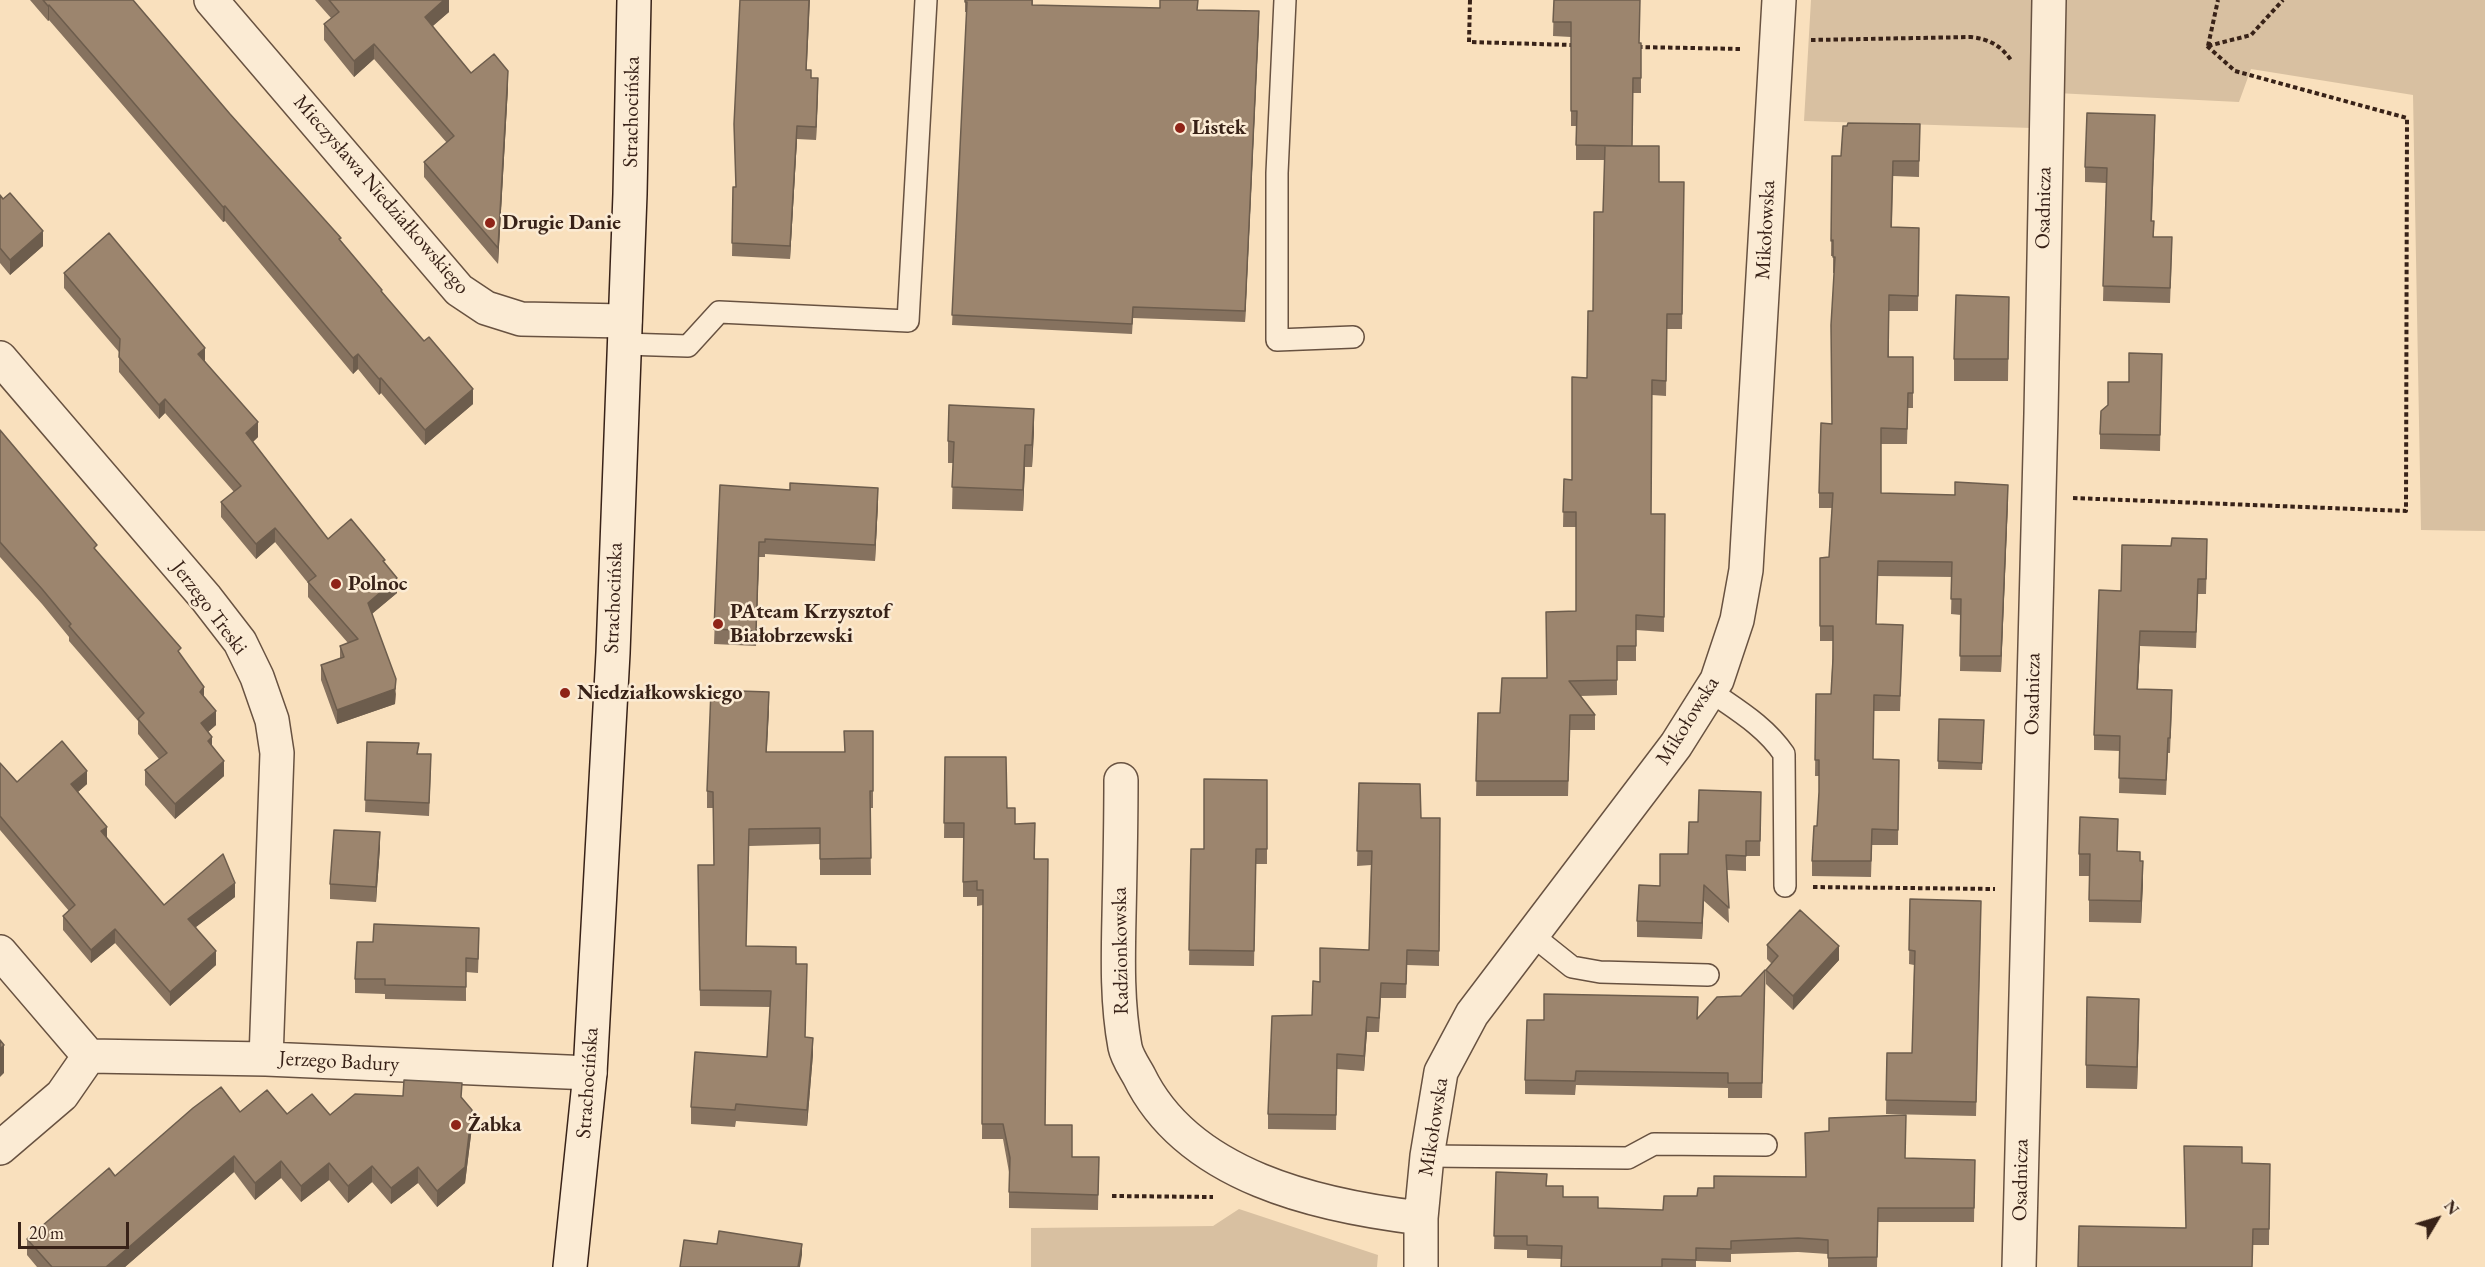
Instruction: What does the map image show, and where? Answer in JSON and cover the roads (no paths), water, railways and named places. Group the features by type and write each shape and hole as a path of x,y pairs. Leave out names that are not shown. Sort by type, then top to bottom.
{"street":[{"name":"Mieczysława Niedziałkowskiego","path":"212,0 459,290 486,308 521,319 624,332"},
{"name":"Strachocińska","path":"570,1267 590,1073 613,653 630,194 634,0"},
{"name":"Mikołowska","path":"1421,1267 1427,1156 1441,1072 1472,1014 1676,745 1717,680 1737,620 1746,570 1779,0"},
{"name":"Osadnicza","path":"2019,1267 2049,0"},
{"name":"Jerzego Treski","path":"0,358 206,598 240,642 257,677 272,720 277,753 266,1059"},
{"name":"Radzionkowska","path":"1121,780 1118,992 1126,1050 1149,1098 1186,1139 1232,1169 1301,1194 1369,1212 1422,1218"},
{"path":"0,952 88,1056 62,1095 0,1148"},
{"name":"Jerzego Badury","path":"88,1056 266,1059 590,1073"}],"lane":[{"path":"624,332 688,346 719,312 908,321 926,0"},
{"path":"1285,0 1277,173 1277,340 1353,337"},
{"path":"1710,691 1753,721 1775,740 1784,754 1785,886"},
{"path":"1532,935 1572,967 1600,972 1708,975"},
{"path":"1427,1156 1628,1158 1654,1144 1766,1145"}],"place":[{"name":"Listek","path":"1180,128"},
{"name":"Drugie Danie","path":"490,223"},
{"name":"Polnoc","path":"336,584"},
{"name":"PAteam Krzysztof Białobrzewski","path":"718,624"},
{"name":"Niedziałkowskiego","path":"565,693"},
{"name":"Żabka","path":"456,1125"}]}
